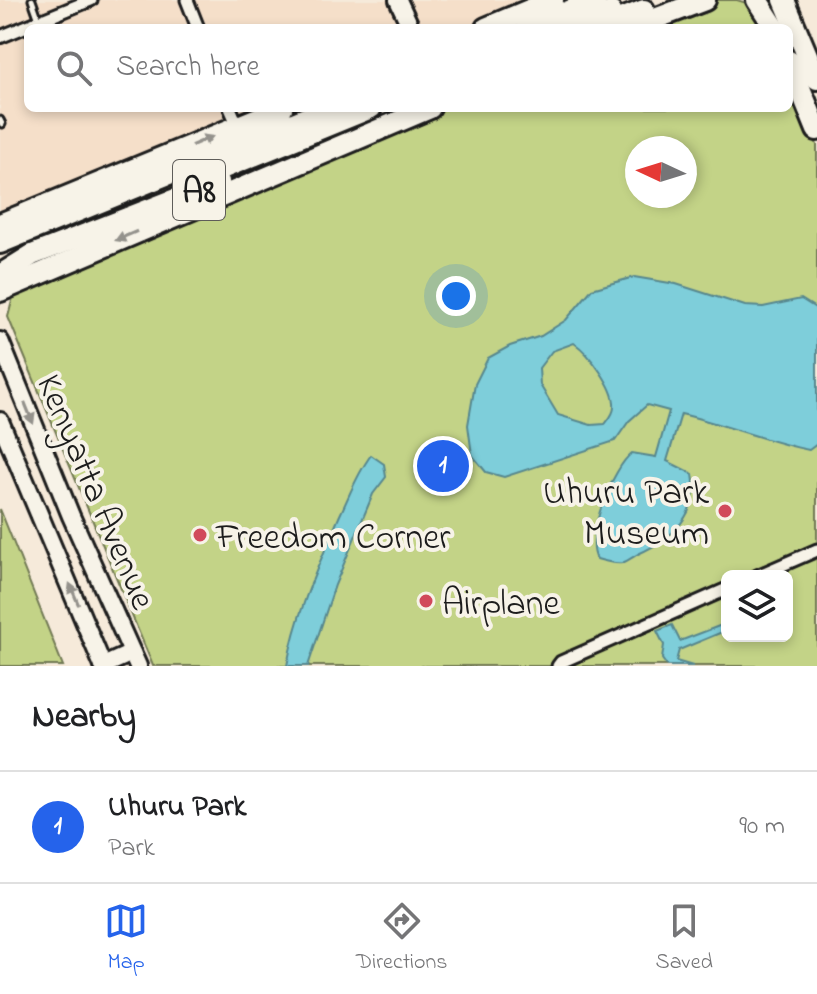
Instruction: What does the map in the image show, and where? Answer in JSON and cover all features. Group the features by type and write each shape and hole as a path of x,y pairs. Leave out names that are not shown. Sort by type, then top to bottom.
{"highway":[{"path":"496,24 553,0"},
{"path":"537,24 596,0"},
{"path":"580,24 641,0"},
{"path":"609,24 670,0"},
{"path":"642,24 705,0"},
{"path":"757,0 772,24"},
{"path":"784,0 817,79"},
{"path":"793,71 817,130"},
{"name":"A8","path":"0,224 234,117 261,112"},
{"path":"0,243 320,112"},
{"path":"0,260 361,112"},
{"name":"A8","path":"0,275 32,255 390,112"},
{"path":"0,291 421,112"}],"main road":[{"path":"398,0 409,24"},
{"name":"Kenyatta Avenue","path":"0,341 71,516 135,659"},
{"name":"Kenyatta Avenue","path":"0,421 103,666"},
{"path":"103,666 135,659"}],"street":[{"path":"32,24 91,0"},
{"path":"187,0 196,24"},
{"path":"0,37 24,27"},
{"path":"771,570 817,550"},
{"path":"558,666 721,592"}],"lane":[{"path":"32,0 39,21"}],"shaded area":[{"path":"0,0 616,0 557,24 24,24 24,112 340,112 0,250"}],"green space":[{"path":"708,0 737,0 750,4 762,24 645,24"},
{"path":"793,88 817,145 817,666 153,666 8,317 16,285 423,112 793,112"},
{"path":"0,509 63,666 0,666"}],"water":[{"path":"634,277 676,284 745,306 763,307 801,299 817,309 817,444 809,450 681,414 667,461 693,474 694,488 688,513 662,541 622,563 597,559 594,536 597,520 609,487 632,453 656,457 669,411 647,405 629,421 615,441 504,477 486,472 472,455 468,425 475,384 488,358 510,346 541,336 566,320 592,289","holes":["574,343 594,363 611,391 614,410 605,424 591,425 558,415 540,385 539,368 552,351"]},
{"path":"371,455 384,464 386,477 373,494 335,585 308,666 287,666 296,627 316,570 354,484"},
{"path":"672,625 680,641 721,625 721,632 679,650 676,661 693,666 667,666 662,659 664,645 657,631"}],"place":[{"name":"Uhuru Park","path":"443,466"},
{"name":"Uhuru Park Museum","path":"725,511"},
{"name":"Freedom Corner","path":"200,535"},
{"name":"Airplane","path":"426,601"}]}
